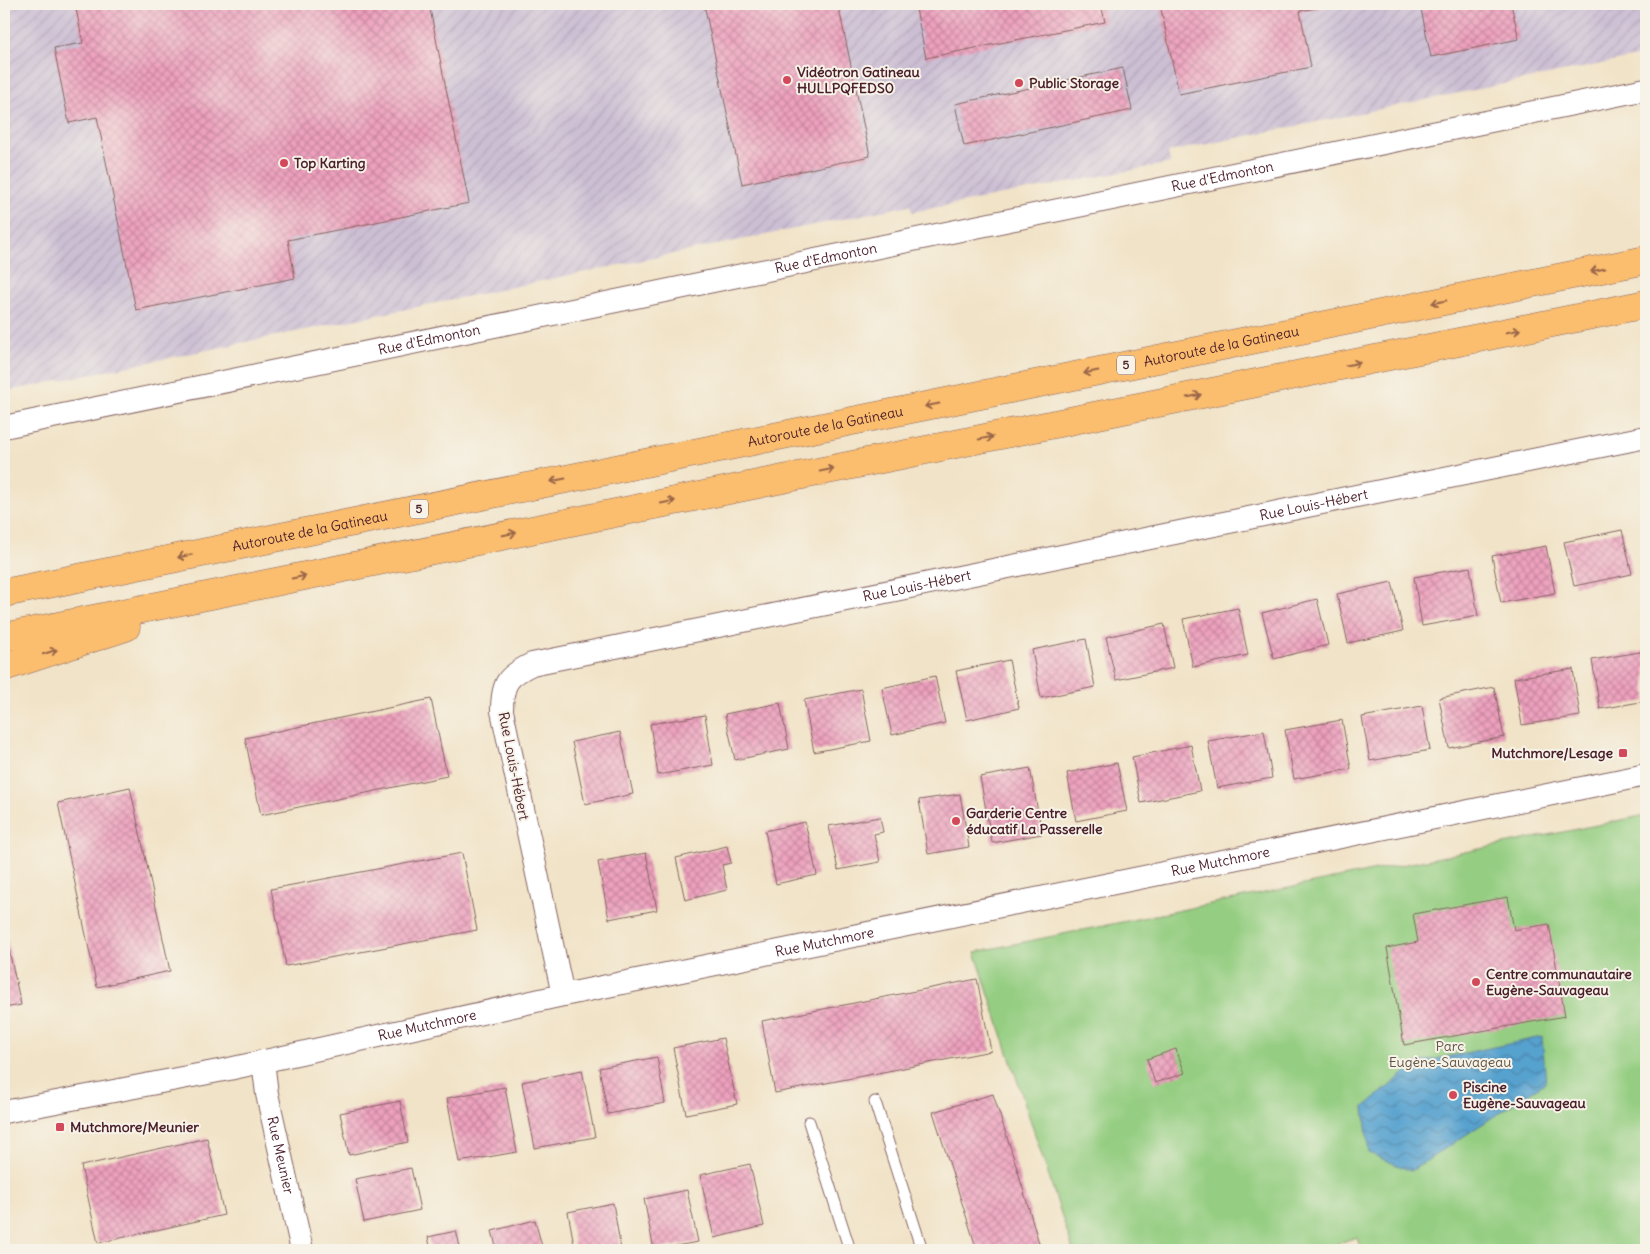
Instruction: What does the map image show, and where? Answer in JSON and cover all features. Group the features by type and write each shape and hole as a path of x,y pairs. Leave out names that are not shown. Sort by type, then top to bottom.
{"highway":[{"name":"Autoroute de la Gatineau","path":"4,593 1646,260"},
{"path":"4,637 1646,304"},
{"path":"4,578 77,578"},
{"path":"4,667 251,586"}],"street":[{"name":"Rue d'Edmonton","path":"4,427 1646,89"},
{"name":"Rue Louis-Hébert","path":"563,995 502,711 502,693 508,681 518,671 532,664 1646,438"},
{"name":"Rue Mutchmore","path":"4,1112 263,1061 563,995 1646,775"},
{"name":"Rue Meunier","path":"263,1061 267,1094 302,1250"}],"lane":[{"path":"875,1102 922,1250"},
{"path":"809,1122 848,1244 845,1250"}],"shaded area":[{"path":"4,4 1646,4 1646,55 1168,152 1170,163 912,212 910,205 4,392"}],"green space":[{"name":"Parc Eugène-Sauvageau","path":"1646,815 1646,1250 1361,1250 1357,1237 1319,1250 1073,1250 975,952"}],"water":[{"name":"Piscine Eugène-Sauvageau","path":"1542,1037 1546,1082 1411,1171 1369,1153 1364,1107 1417,1063"}],"building":[{"name":"Top Karting","path":"75,4 429,4 469,203 288,240 295,278 136,310 97,117 69,123 54,48 83,43"},
{"name":"Vidéotron Gatineau HULLPQFEDS0","path":"704,4 838,4 870,156 742,184"},
{"path":"915,4 1101,4 1105,22 926,58"},
{"path":"1160,4 1326,4 1327,6 1300,11 1311,67 1179,94"},
{"path":"1420,4 1511,4 1519,39 1431,57"},
{"path":"1123,68 1132,110 964,146 955,104"},
{"path":"1622,530 1632,574 1574,586 1564,542"},
{"path":"1546,546 1555,593 1501,603 1492,556"},
{"path":"1470,567 1478,616 1422,626 1414,577"},
{"path":"1392,582 1403,631 1348,643 1337,594"},
{"path":"1317,599 1328,645 1274,659 1262,613"},
{"path":"1238,608 1248,655 1193,667 1183,619"},
{"path":"1164,624 1173,668 1116,680 1106,637"},
{"path":"1086,639 1095,687 1041,698 1032,650"},
{"path":"1646,651 1646,701 1600,709 1592,660"},
{"path":"1009,660 1019,708 967,720 956,671"},
{"path":"1573,669 1580,716 1522,725 1514,678"},
{"path":"935,676 945,723 892,735 882,688"},
{"path":"1494,687 1504,737 1449,748 1439,698"},
{"path":"861,689 871,741 814,752 804,700"},
{"path":"431,699 447,776 261,815 245,738"},
{"path":"780,703 789,749 735,760 725,714"},
{"path":"1422,706 1430,750 1370,761 1362,717"},
{"path":"705,715 713,765 658,775 650,724"},
{"path":"1342,720 1351,769 1294,779 1285,730"},
{"path":"1264,731 1272,778 1217,788 1208,741"},
{"path":"620,732 633,794 585,804 572,742"},
{"path":"1191,745 1200,791 1141,803 1132,757"},
{"path":"1117,763 1127,811 1076,821 1067,773"},
{"path":"1030,768 1042,834 992,843 980,777"},
{"path":"130,787 170,971 97,987 58,803"},
{"path":"960,794 969,847 928,854 919,800"},
{"path":"880,817 883,832 874,834 880,862 838,870 829,826"},
{"path":"805,822 817,875 776,884 765,831"},
{"path":"727,846 731,863 722,865 727,890 685,900 676,858"},
{"path":"462,853 477,930 286,966 271,889"},
{"path":"646,853 657,910 609,919 598,862"},
{"name":"Centre communautaire Eugène-Sauvageau","path":"1508,897 1514,930 1549,924 1565,1016 1404,1045 1387,948 1418,942 1413,914"},
{"path":"4,927 21,1005 4,1008"},
{"path":"977,979 991,1051 775,1093 762,1021"},
{"path":"723,1038 737,1104 686,1114 673,1048"},
{"path":"1176,1049 1185,1073 1155,1083 1147,1059"},
{"path":"657,1057 665,1103 608,1114 599,1068"},
{"path":"582,1070 595,1137 535,1148 522,1082"},
{"path":"505,1087 517,1152 459,1162 447,1098"},
{"path":"993,1094 1041,1250 977,1250 933,1112"},
{"path":"400,1101 408,1142 349,1155 340,1113"},
{"path":"207,1138 224,1215 98,1243 81,1166"},
{"path":"750,1164 764,1226 714,1238 700,1175"},
{"path":"411,1168 420,1210 364,1222 355,1179"},
{"path":"687,1190 698,1242 654,1250 644,1199"},
{"path":"613,1203 621,1250 575,1250 568,1212"},
{"path":"535,1220 543,1250 497,1250 492,1231"},
{"path":"456,1231 461,1250 431,1250 428,1237"}],"place":[{"name":"Vidéotron Gatineau HULLPQFEDS0","path":"787,80"},
{"name":"Public Storage","path":"1019,83"},
{"name":"Top Karting","path":"284,163"},
{"name":"Mutchmore/Lesage","path":"1623,753"},
{"name":"Garderie Centre éducatif La Passerelle","path":"956,821"},
{"name":"Centre communautaire Eugène-Sauvageau","path":"1476,982"},
{"name":"Piscine Eugène-Sauvageau","path":"1453,1095"},
{"name":"Mutchmore/Meunier","path":"60,1127"}]}
